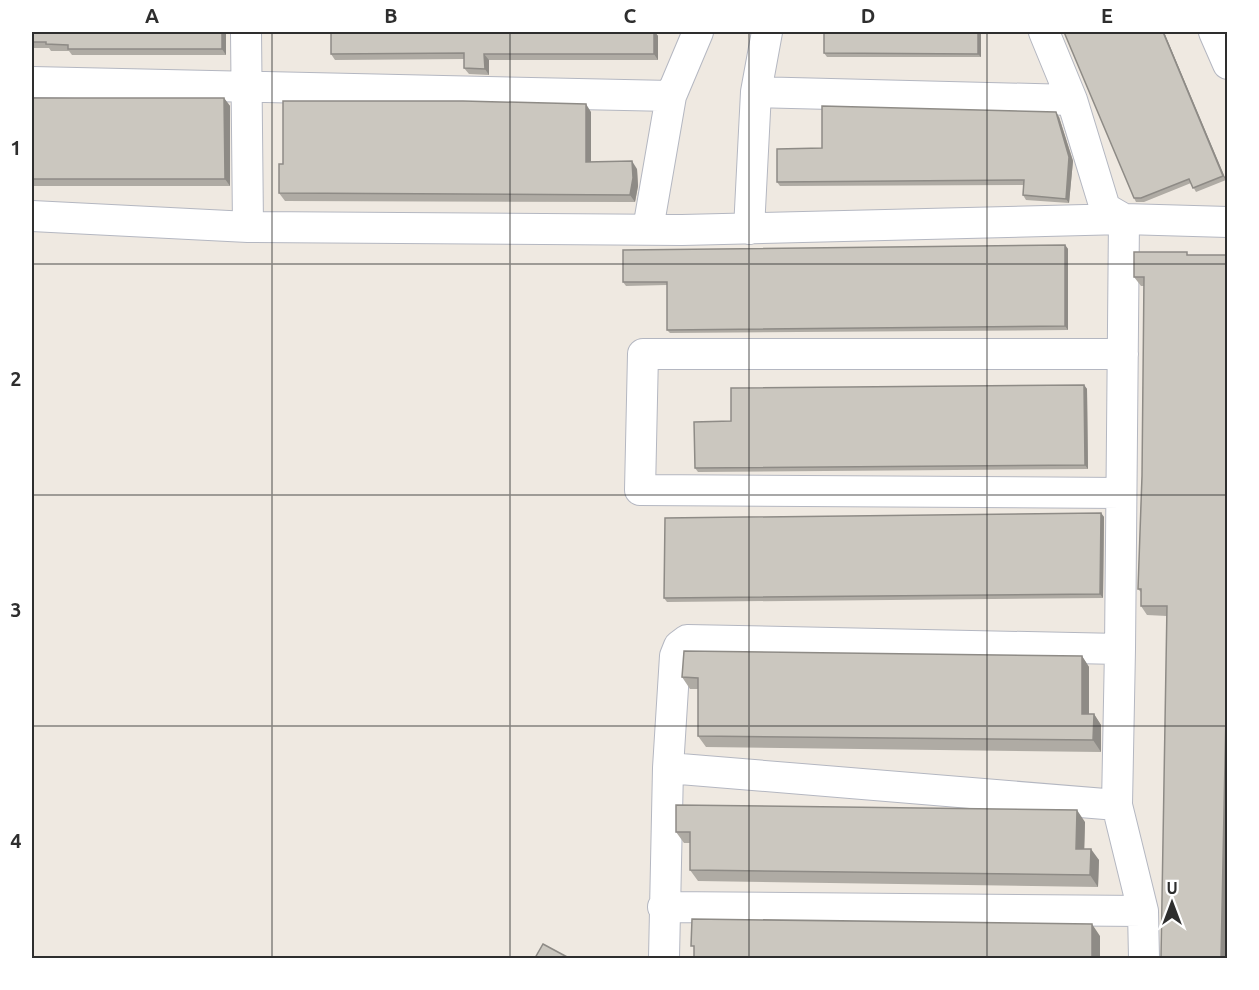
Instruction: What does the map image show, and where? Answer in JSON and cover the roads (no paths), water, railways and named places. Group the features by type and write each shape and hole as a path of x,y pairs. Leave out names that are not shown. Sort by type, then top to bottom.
{"street":[{"path":"246,32 248,227"},
{"path":"664,230 671,96 698,32"},
{"path":"749,229 756,92 766,32"},
{"path":"1044,32 1072,100 1105,208 1124,219"},
{"path":"1215,32 1227,64"},
{"path":"32,82 671,96"},
{"path":"756,92 1072,100"},
{"path":"32,216 248,227 664,230 1124,219 1227,222"},
{"path":"1124,219 1117,805 1143,911 1144,958"},
{"path":"1121,493 640,490 643,354 1123,354"},
{"path":"664,958 663,907 668,768 675,656 679,646 687,640 1120,649"},
{"path":"668,768 1117,805"},
{"path":"663,907 1143,911"}]}
